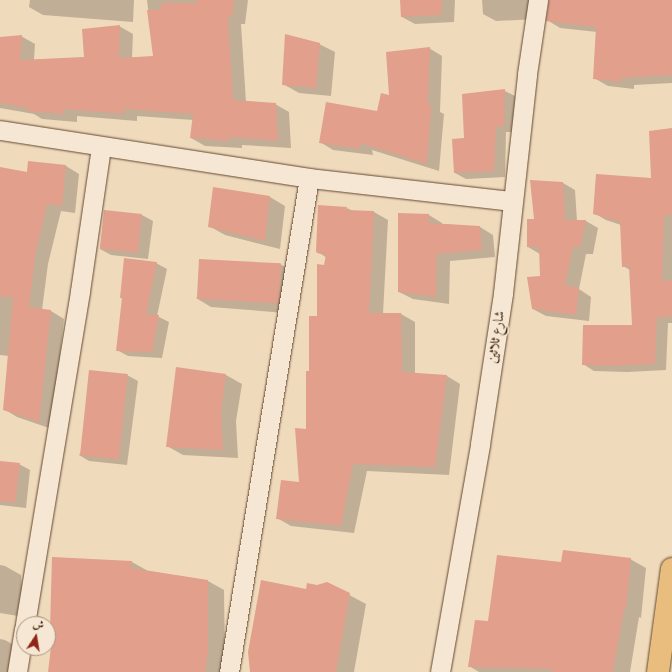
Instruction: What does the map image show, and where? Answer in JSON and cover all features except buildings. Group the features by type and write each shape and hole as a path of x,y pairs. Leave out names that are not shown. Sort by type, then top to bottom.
{"main road":[{"path":"658,672 672,569"}],"street":[{"name":"شارع ثلاثين","path":"440,672 478,452 503,293 526,74 538,0"},
{"path":"0,130 101,147 309,178 512,201"},
{"path":"26,616 80,291 101,147"},
{"path":"229,672 309,178"},
{"path":"17,672 20,656"}]}
